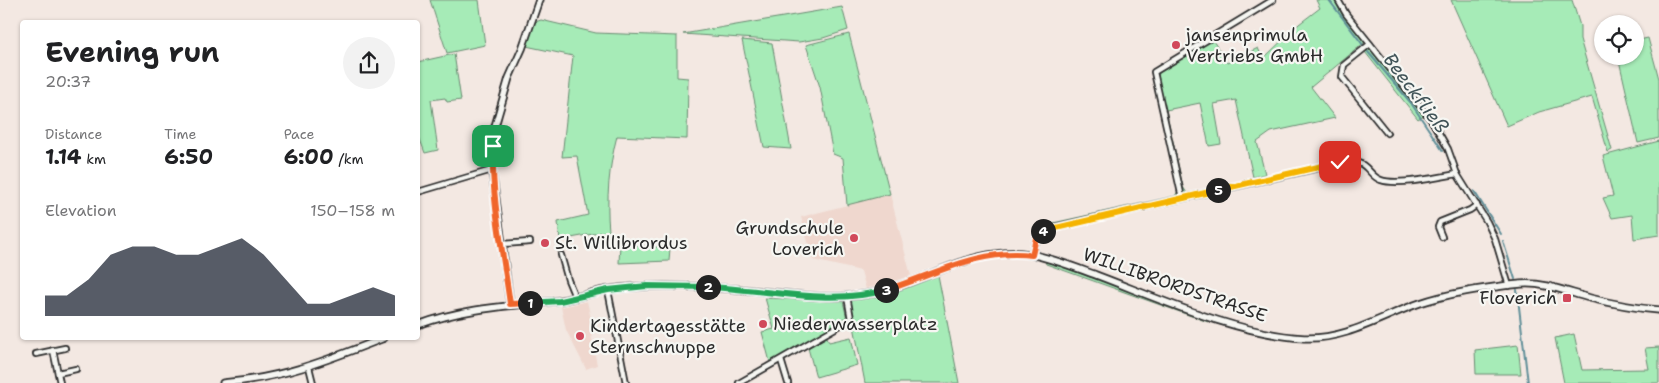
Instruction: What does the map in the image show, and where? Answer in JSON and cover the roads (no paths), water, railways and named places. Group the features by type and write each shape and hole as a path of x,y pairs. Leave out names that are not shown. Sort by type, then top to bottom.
{"street":[{"path":"510,304 492,170 495,126 501,103 538,0"},
{"path":"1182,198 1154,72 1273,0"},
{"path":"1338,0 1370,44 1432,121 1448,149 1458,174 1495,239 1508,286"},
{"path":"1370,44 1344,65 1342,76 1387,132"},
{"path":"1032,255 1036,238 1047,229 1340,162 1352,162 1363,165 1374,177 1386,182 1458,174"},
{"path":"420,191 492,170"},
{"path":"1442,237 1438,227 1440,222 1470,210 1477,205"},
{"path":"503,244 530,242"},
{"name":"WILLIBRORDSTRASSE","path":"420,323 463,311 510,304 560,301 608,290 675,286 847,296 874,293 985,256 1014,253 1032,255 1063,264 1216,319 1274,334 1308,338 1354,330 1421,302 1521,284 1544,286 1623,306 1659,310"},
{"path":"561,255 575,297"},
{"path":"608,290 626,383"},
{"path":"739,383 851,319 847,296"},
{"path":"223,383 268,378 309,367 379,340"},
{"path":"36,354 65,348"},
{"path":"53,350 60,383"},
{"path":"781,360 788,383"},
{"path":"309,367 313,383"},
{"path":"58,373 76,370"}],"waterway":[{"name":"Beeckfließ","path":"1329,0 1363,45"},
{"name":"Beeckfließ","path":"1368,52 1411,103 1443,151"},
{"name":"Beeckfließ","path":"1474,191 1501,234"},
{"name":"Beeckfließ","path":"1503,241 1515,279"},
{"name":"Beeckfließ","path":"1517,290 1528,383"}],"place":[{"name":"jansenprimula Vertriebs GmbH","path":"1176,45"},
{"name":"Grundschule Loverich","path":"854,238"},
{"name":"St. Willibrordus","path":"545,243"},
{"name":"Floverich","path":"1567,298"},
{"name":"Niederwasserplatz","path":"763,324"},
{"name":"Kindertagesstätte Sternschnuppe","path":"580,336"}]}
